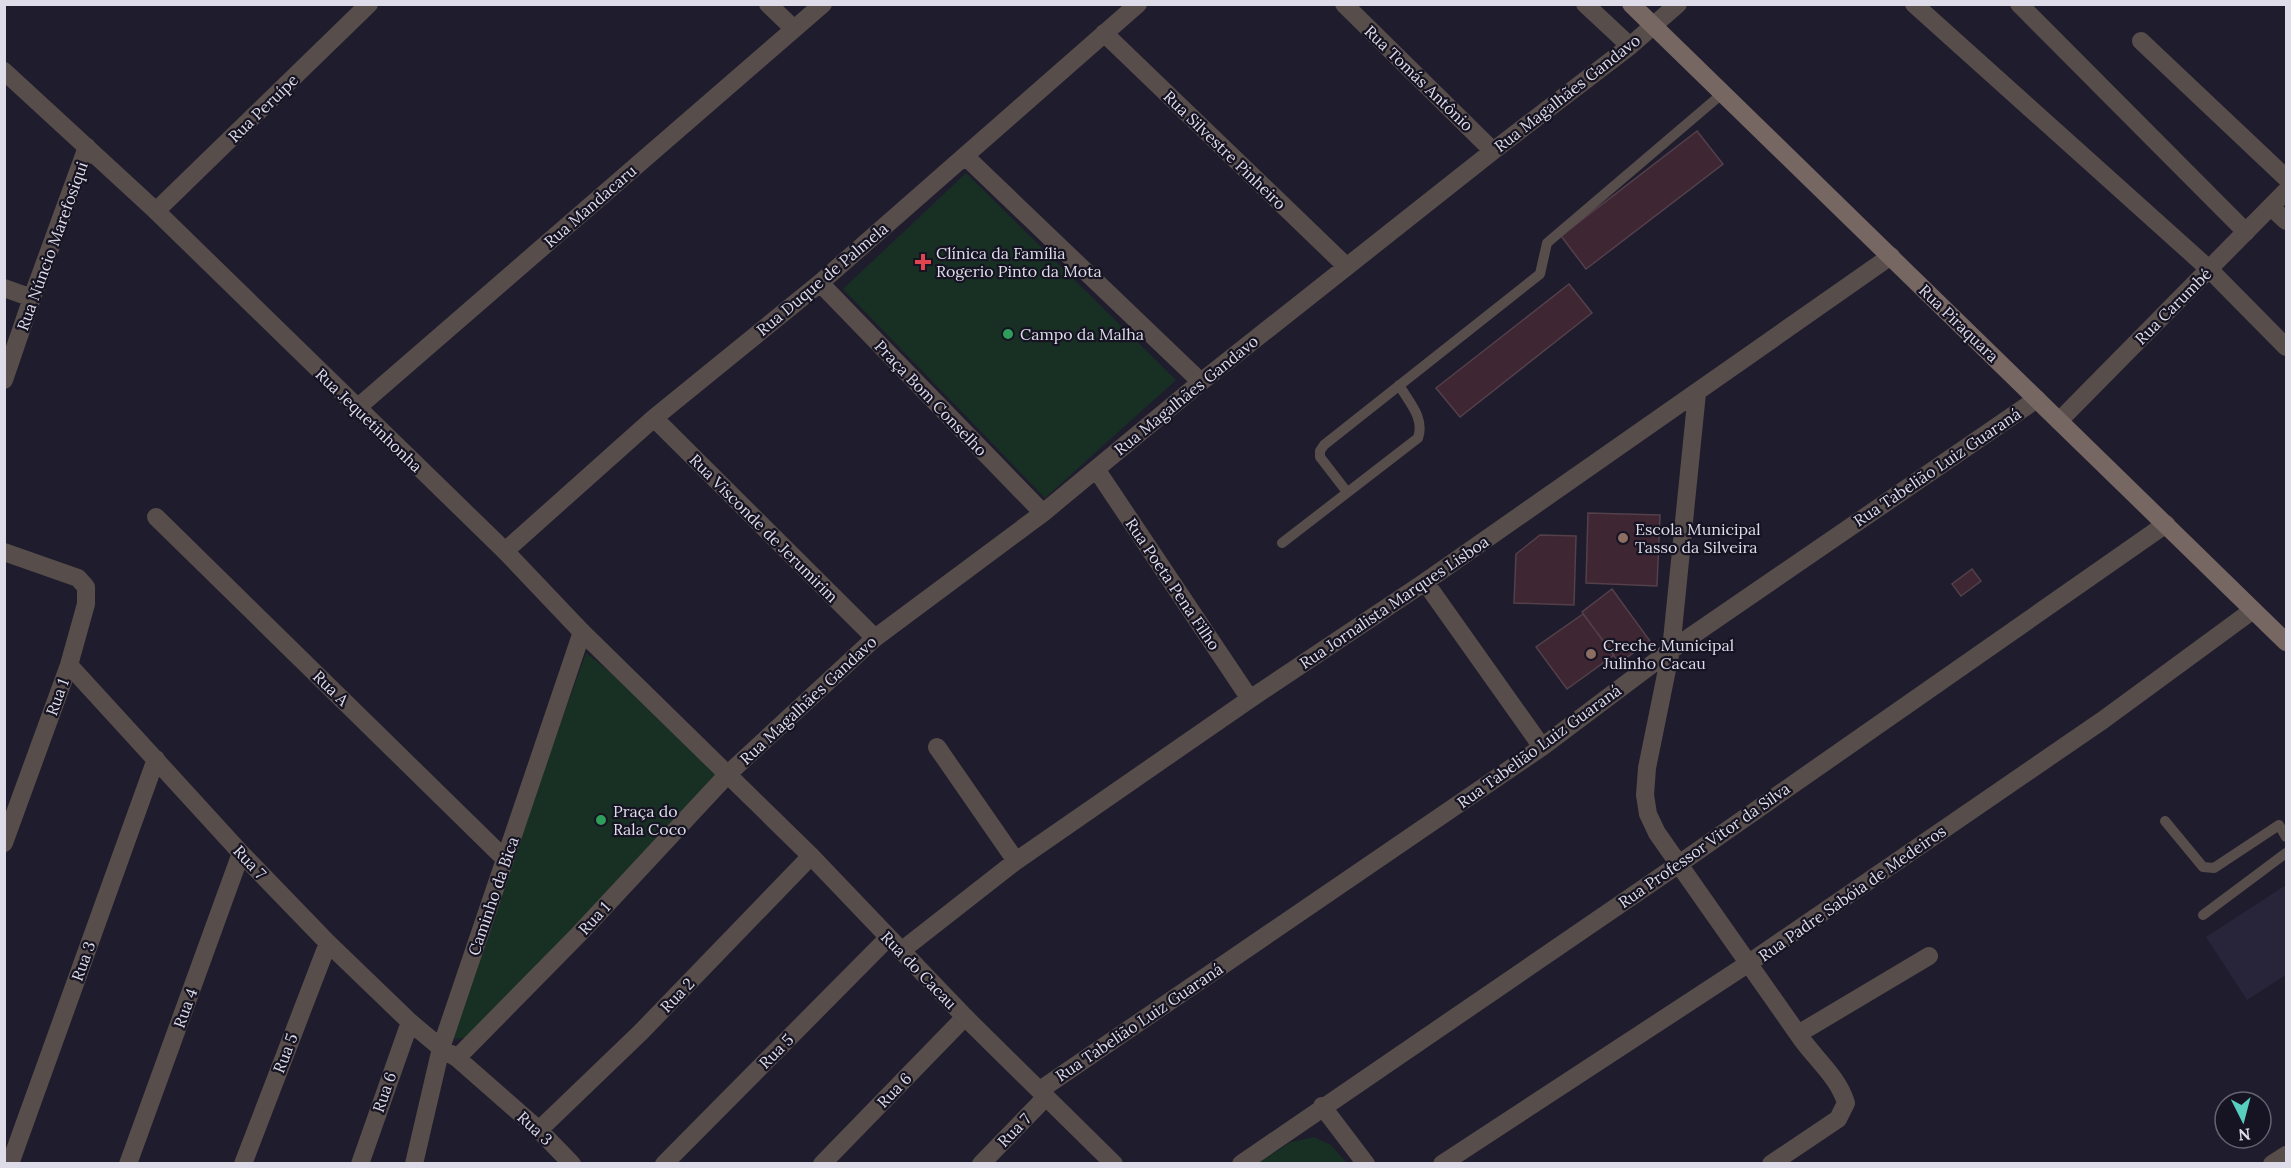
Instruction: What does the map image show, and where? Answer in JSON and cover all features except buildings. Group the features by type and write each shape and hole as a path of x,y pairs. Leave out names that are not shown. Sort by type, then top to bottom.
{"main road":[{"name":"Rua Piraquara","path":"1631,4 2286,642"}],"street":[{"name":"Rua Peruípe","path":"156,211 369,4"},
{"path":"768,4 794,29"},
{"name":"Rua Mandacaru","path":"357,408 823,4"},
{"name":"Rua Duque de Palmela","path":"505,551 654,418 820,282 1138,4"},
{"name":"Rua Tomás Antônio","path":"1344,4 1493,150"},
{"path":"1585,4 1630,46"},
{"name":"Rua Magalhães Gandavo","path":"728,774 875,638 1042,513 1201,382 1493,150 1630,46 1678,4"},
{"path":"1914,4 2209,269 2286,347"},
{"path":"2019,4 2246,232"},
{"name":"Rua Silvestre Pinheiro","path":"1104,33 1346,266"},
{"path":"2141,41 2286,178"},
{"name":"Rua Jequetinhonha","path":"4,71 156,211 505,551 582,632 728,774"},
{"name":"Rua Núncio Marefosiqui","path":"4,380 87,147"},
{"path":"965,156 1201,382"},
{"name":"Rua Carumbé","path":"2059,421 2286,192"},
{"path":"2271,207 2286,221"},
{"name":"Rua Jornalista Marques Lisboa","path":"900,951 1016,861 1250,699 1425,582 1891,256"},
{"name":"Praça Bom Conselho","path":"820,282 1042,513"},
{"path":"4,288 32,298"},
{"path":"1697,393 1671,650 1647,768 1645,795 1648,814 1657,833 1798,1034 1844,1093 1846,1103 1838,1119 1771,1164"},
{"name":"Rua Tabelião Luiz Guaraná","path":"1043,1093 1542,747 1671,650 2037,399"},
{"name":"Rua Visconde de Jerumirim","path":"654,418 875,638"},
{"name":"Rua Poeta Pena Filho","path":"1096,469 1250,699"},
{"name":"Rua A","path":"156,517 506,859"},
{"name":"Rua Professor Vitor da Silva","path":"1241,1164 1322,1106 1679,864 2166,524"},
{"name":"Rua 1","path":"4,552 78,578 83,582 87,594 69,665 4,843"},
{"path":"1425,582 1542,747"},
{"name":"Rua Padre Sabóia de Medeiros","path":"1442,1164 1749,963 2103,720 2253,610"},
{"name":"Caminho da Bica","path":"414,1164 441,1048 582,632"},
{"name":"Rua 7","path":"69,665 241,853 328,943 410,1022 441,1048"},
{"path":"937,747 1016,861"},
{"name":"Rua 3","path":"10,1164 156,759"},
{"name":"Rua 1","path":"457,1058 580,933 728,774"},
{"name":"Rua do Cacau","path":"728,774 811,856 965,1017 1114,1164"},
{"name":"Rua 4","path":"128,1164 241,853"},
{"name":"Rua 2","path":"539,1130 641,1032 811,856"},
{"name":"Rua 5","path":"664,1164 888,938"},
{"name":"Rua 5","path":"243,1164 328,943"},
{"path":"1798,1034 1929,956"},
{"name":"Rua 6","path":"822,1164 965,1017"},
{"name":"Rua 6","path":"360,1164 410,1022"},
{"name":"Rua 3","path":"441,1048 457,1058 539,1130 572,1164"},
{"name":"Rua 7","path":"981,1164 1043,1093"},
{"path":"1322,1106 1366,1164"},
{"path":"2272,1164 2286,1155"}],"lane":[{"path":"1347,492 1320,457 1320,451 1324,445 1540,274 1547,243 1723,93"},
{"path":"1282,543 1418,438 1421,429 1420,420 1399,385"},
{"path":"2165,821 2203,867 2214,868 2283,823 2286,837"},
{"path":"2203,915 2286,853"}],"shaded area":[{"path":"2286,885 2286,975 2247,1000 2206,937"}],"green space":[{"name":"Campo da Malha","path":"966,173 1176,380 1045,498 843,289"},
{"name":"Praça do Rala Coco","path":"586,653 642,697 720,774 468,1038 450,1039 509,866"},
{"path":"1314,1137 1331,1145 1347,1163 1257,1164 1291,1142"}],"place":[{"name":"Clínica da Família Rogerio Pinto da Mota","path":"923,262"},
{"name":"Campo da Malha","path":"1008,334"},
{"name":"Escola Municipal Tasso da Silveira","path":"1623,538"},
{"name":"Creche Municipal Julinho Cacau","path":"1591,654"},
{"name":"Praça do Rala Coco","path":"601,820"}]}
